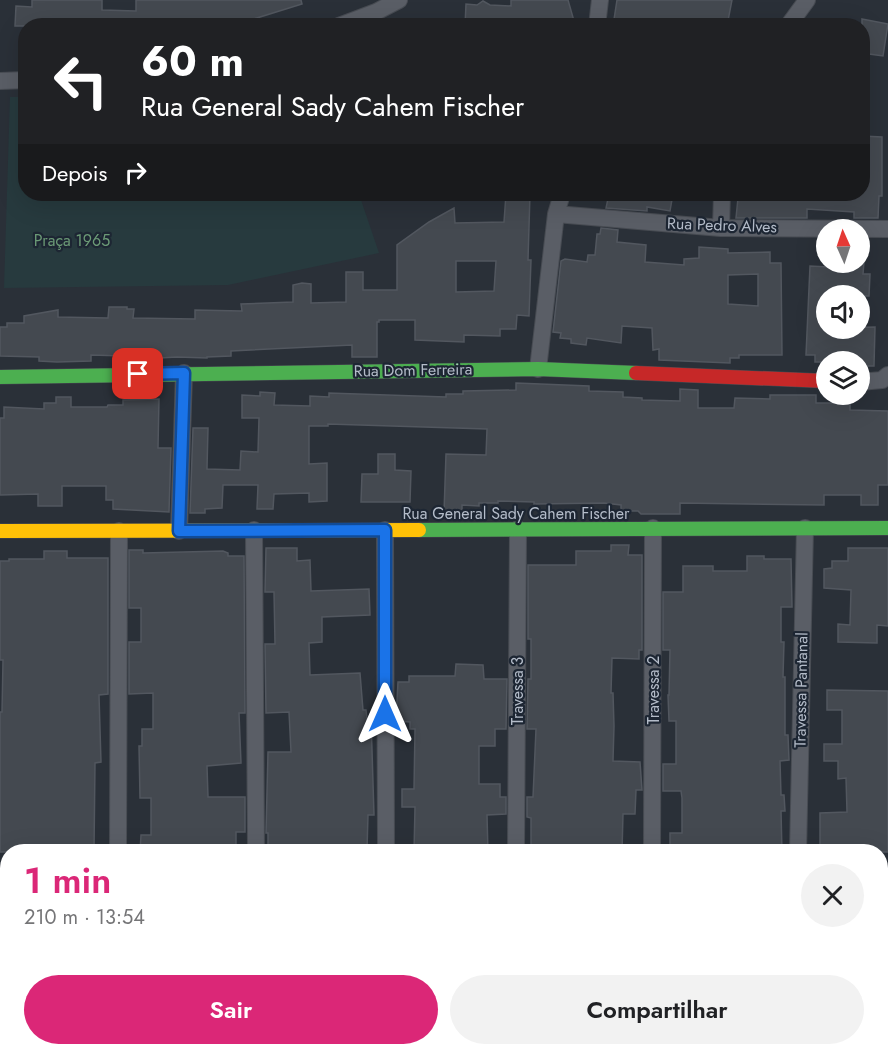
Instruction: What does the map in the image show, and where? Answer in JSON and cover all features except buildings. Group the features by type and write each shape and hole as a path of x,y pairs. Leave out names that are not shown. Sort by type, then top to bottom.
{"street":[{"path":"360,18 399,0"},
{"path":"598,18 600,0"},
{"path":"794,18 807,0"},
{"path":"0,81 18,80"},
{"path":"538,369 555,214 560,201"},
{"path":"721,228 722,201"},
{"name":"Rua Pedro Alves","path":"555,214 721,228 888,229"},
{"name":"Rua Dom Ferreira","path":"0,377 538,369 816,381"},
{"path":"179,531 184,373"},
{"path":"870,380 885,377"},
{"name":"Travessa 2","path":"652,844 653,528"},
{"name":"Travessa Pantanal","path":"798,844 805,528"},
{"name":"Rua General Sady Cahem Fischer","path":"0,531 888,528"},
{"name":"Travessa 3","path":"516,844 518,529"},
{"path":"254,530 256,844"},
{"path":"385,530 386,844"},
{"path":"118,531 118,844"}],"green space":[{"name":"Praça 1965","path":"10,97 18,97 18,201 361,201 379,253 228,285 4,288"}],"traffic: fast":[{"path":"0,377 538,369 636,373"},
{"path":"419,530 888,528"}],"traffic: slow":[{"path":"0,531 419,530"}],"traffic: jam":[{"path":"636,373 816,381"}],"route":[{"path":"138,374 184,373 179,531 385,530 385,714"}]}
